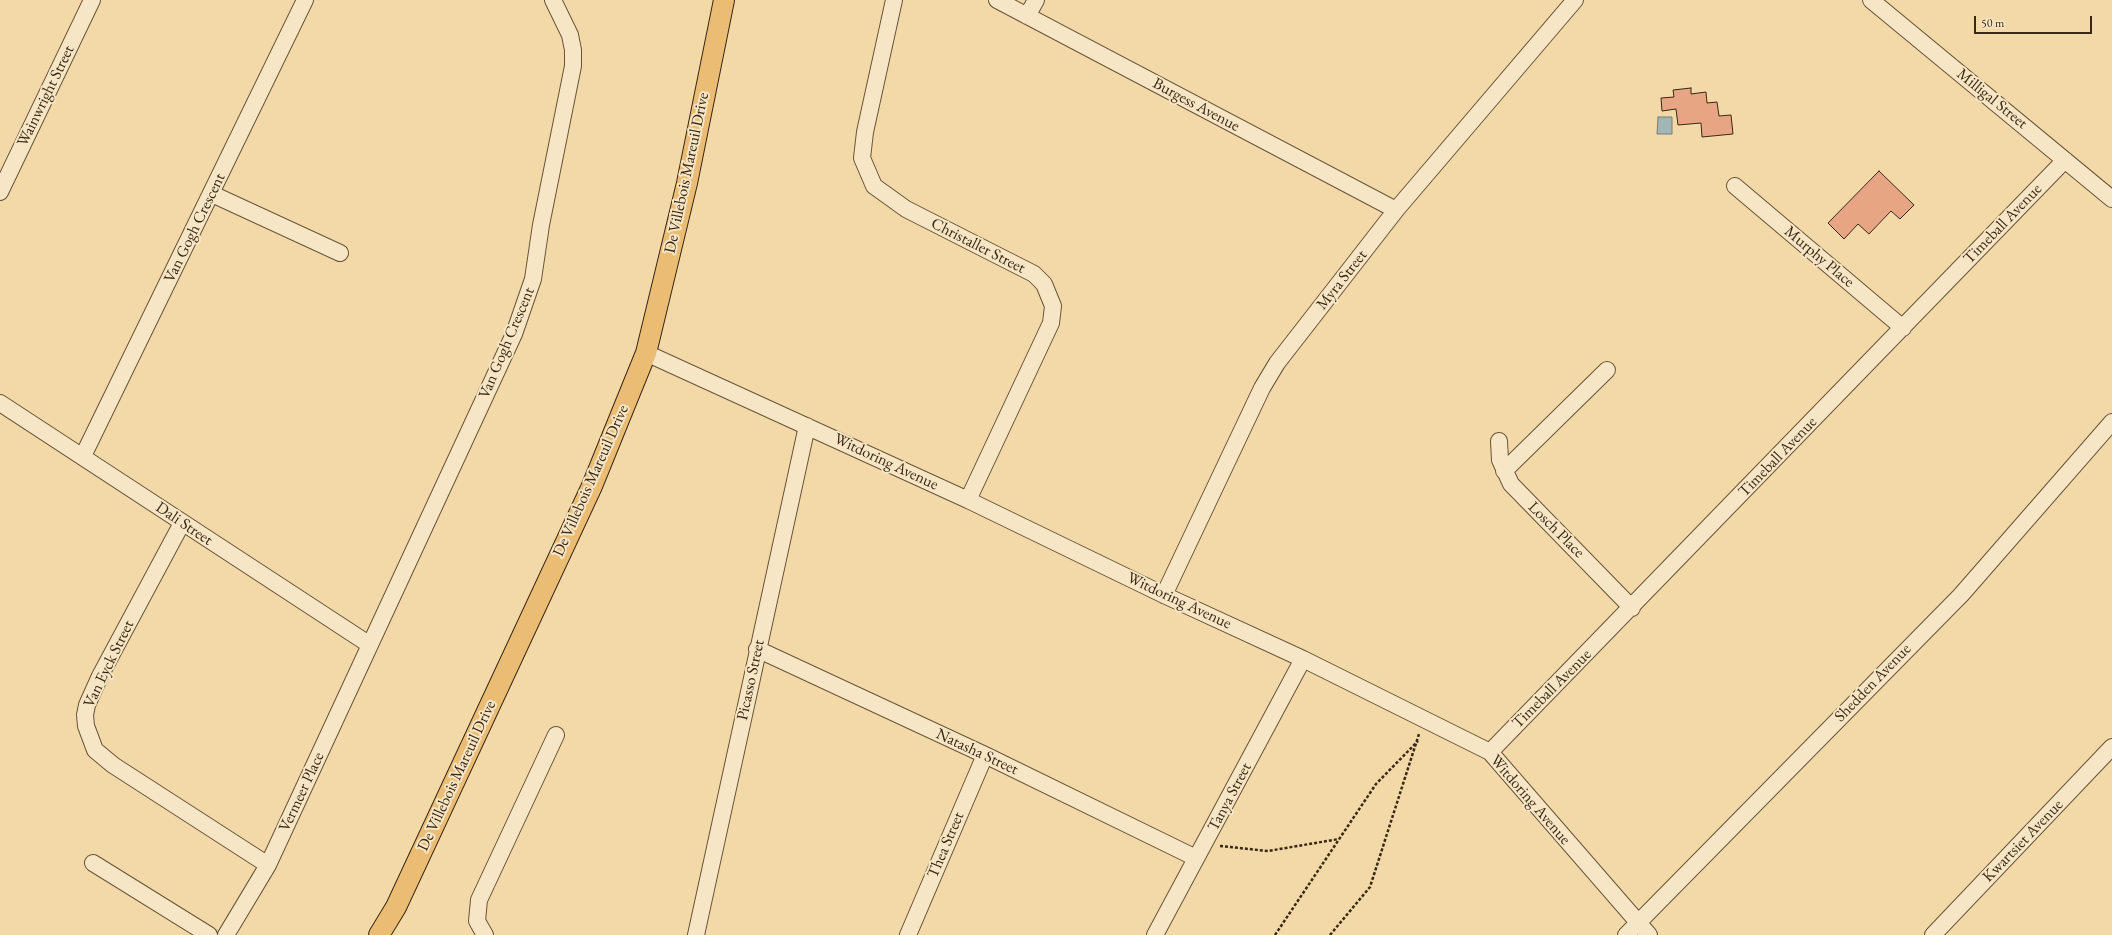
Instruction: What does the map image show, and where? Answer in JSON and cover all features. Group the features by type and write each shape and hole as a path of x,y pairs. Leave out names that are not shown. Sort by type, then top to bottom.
{"main road":[{"name":"De Villebois Mareuil Drive","path":"379,935 396,907 588,493 646,353 687,184 724,0"}],"street":[{"name":"Wainwright Street","path":"0,192 92,0"},
{"name":"Van Gogh Crescent","path":"83,456 212,194 305,0"},
{"name":"Van Gogh Crescent","path":"370,645 514,334 533,279 541,225 573,66 573,50 570,35 553,0"},
{"name":"Christaller Street","path":"894,0 865,132 862,158 874,186 906,209 1034,274 1044,284 1053,306 1051,323 968,500"},
{"name":"Burgess Avenue","path":"996,0 1396,210"},
{"path":"1026,16 1036,0"},
{"name":"Myra Street","path":"1164,595 1262,388 1277,363 1396,210 1575,0"},
{"name":"Milligal Street","path":"1871,0 2112,199"},
{"name":"Timeball Avenue","path":"1490,752 1632,608 2065,160"},
{"name":"Murphy Place","path":"1735,186 1902,328"},
{"path":"212,194 340,253"},
{"name":"Witdoring Avenue","path":"646,353 968,500 1164,595 1303,659 1490,752 1649,935"},
{"path":"1504,471 1607,370"},
{"name":"Dali Street","path":"0,403 370,645"},
{"name":"Shedden Avenue","path":"1626,935 1961,595 2112,422"},
{"name":"Picasso Street","path":"696,935 757,649 807,426"},
{"name":"Losch Place","path":"1499,441 1500,460 1511,484 1632,608"},
{"name":"Van Eyck Street","path":"182,523 100,676 87,705 84,716 86,726 95,750 113,765 268,865"},
{"name":"Vermeer Place","path":"226,935 268,865 370,645"},
{"name":"Natasha Street","path":"757,649 985,755 1196,858"},
{"name":"Tanya Street","path":"1155,935 1303,659"},
{"path":"485,935 477,921 479,900 556,736"},
{"name":"Kwartsiet Avenue","path":"1933,935 2112,747"},
{"name":"Thea Street","path":"908,935 985,755"},
{"path":"92,863 209,935"}],"path":[{"path":"1330,935 1370,887 1418,741 1422,718"},
{"path":"1275,935 1376,784 1418,741"},
{"path":"1207,840 1221,846 1268,851 1340,839"}],"shaded area":[{"path":"1658,117 1672,117 1672,134 1657,134"}],"building":[{"path":"1691,88 1691,94 1706,92 1707,103 1717,102 1719,116 1731,115 1733,134 1702,137 1701,123 1678,125 1676,109 1662,111 1661,98 1674,97 1673,90"},
{"path":"1879,171 1914,205 1900,219 1891,211 1869,234 1858,224 1844,239 1828,223"}]}
